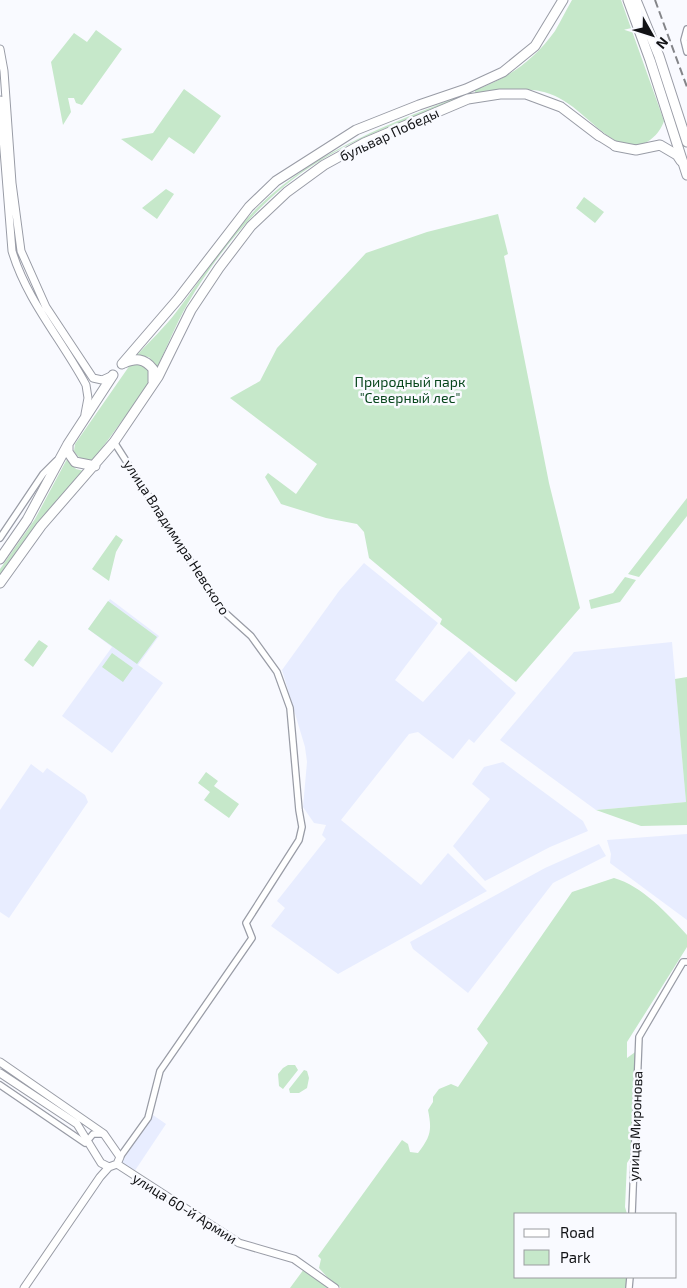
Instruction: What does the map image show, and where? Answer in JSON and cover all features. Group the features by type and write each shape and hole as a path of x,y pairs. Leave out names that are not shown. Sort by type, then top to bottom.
{"main road":[{"name":"бульвар Победы","path":"0,559 27,520 60,456 114,375 178,299 249,207 276,181 356,130 470,88 503,72 535,46 563,0"},
{"path":"628,0 687,175"},
{"path":"636,0 659,56 686,139"},
{"path":"470,88 473,99"},
{"name":"бульвар Победы","path":"0,584 41,526 114,442 153,385 191,310 219,268 251,226 287,192 324,165 364,143 473,99 500,94 526,94 561,107 615,146 636,150 676,139 686,139"},
{"path":"661,144 677,155 684,166"},
{"path":"122,364 133,360 144,361 153,369 153,385"},
{"path":"68,444 68,452 76,462 95,466"}],"street":[{"path":"687,29 684,40 687,52"},
{"path":"0,49 4,70 18,238 25,265 46,307 93,378 102,380 114,375"},
{"path":"0,100 12,251 16,265 36,305 86,385 88,398 83,420"},
{"name":"улица Владимира Невского","path":"114,442 221,609 251,636 277,672 290,708 302,827 299,840 246,923 252,938 160,1071 148,1118 117,1164"},
{"path":"0,538 43,474 60,456"},
{"name":"улица Миронова","path":"632,1213 639,1037 683,962 687,962"},
{"path":"0,1062 104,1134 120,1157"},
{"path":"0,1073 77,1124 101,1162 109,1167"},
{"path":"0,1085 87,1141"},
{"path":"87,1141 93,1134 104,1134"},
{"path":"24,1288 109,1167 117,1164"},
{"name":"улица 60-й Армии","path":"117,1164 239,1243 294,1259 335,1288"}],"shaded area":[{"path":"364,563 438,623 395,680 423,702 469,651 516,693 474,743 469,739 453,759 418,732 409,734 341,820 421,885 448,853 487,891 338,974 271,926 285,908 277,901 326,839 322,835 326,825 314,823 303,807 307,762 305,747 282,670 339,591"},
{"path":"110,599 159,636 138,665 163,683 112,753 62,716 112,647 88,629"},
{"path":"672,642 686,802 596,810 500,740 574,652"},
{"path":"503,762 583,821 588,831 550,847 485,881 453,846 490,799 472,784 484,767"},
{"path":"31,764 43,773 47,768 85,795 88,802 9,918 0,912 0,810"},
{"path":"687,834 687,920 610,863 611,854 607,840"},
{"path":"599,844 606,856 553,883 468,993 413,949 410,942 545,868"},
{"path":"153,1115 166,1124 134,1172 121,1163"}],"green space":[{"path":"572,0 621,0 664,121 656,134 645,143 631,146 616,141 564,101 537,90 510,89 475,95 475,90 510,74 538,51 555,31"},
{"path":"96,30 122,49 82,105 76,103 74,98 68,98 71,112 63,125 51,62 74,33 87,42"},
{"path":"184,89 221,116 194,154 169,137 152,161 121,139 153,133"},
{"path":"467,93 468,97 354,142 318,162 279,190 245,225 214,263 184,311 157,368 149,357 136,356 172,317 247,218 282,186 306,168 357,139"},
{"path":"166,189 174,194 157,219 142,208"},
{"path":"584,197 604,212 595,223 576,208"},
{"name":"Природный парк \"Северный лес\"","path":"498,214 508,254 504,256 549,483 580,608 516,682 440,624 442,619 369,558 364,532 357,524 326,518 281,504 265,477 268,473 296,494 317,464 230,398 260,381 277,348 366,253 427,232"},
{"path":"137,363 148,370 150,376 149,384 94,459 82,460 74,451 75,444 130,365"},
{"path":"67,459 76,469 84,471 37,523 0,576 0,569 35,519"},
{"path":"687,498 687,516 639,577 628,574"},
{"path":"116,535 123,540 116,552 109,581 92,569"},
{"path":"625,577 636,580 620,602 591,609 589,600 613,593"},
{"path":"108,601 157,637 137,664 88,629"},
{"path":"39,640 48,646 33,667 24,660"},
{"path":"112,653 133,668 123,682 102,667"},
{"path":"687,677 687,825 641,826 596,810 686,802 675,679"},
{"path":"206,772 218,781 214,786 239,804 229,818 204,800 210,792 198,783"},
{"path":"614,878 624,882 644,894 662,909 687,935 687,947 627,1042 627,1058 638,1050 634,1152 627,1163 625,1207 627,1213 514,1213 514,1278 630,1278 629,1288 341,1288 319,1268 321,1259 318,1256 402,1140 408,1144 410,1152 418,1153 428,1137 430,1123 428,1110 433,1102 433,1097 439,1089 451,1084 458,1087 488,1043 477,1029 572,892"},
{"path":"288,1065 295,1065 298,1070 283,1089 279,1086 278,1074"},
{"path":"304,1070 307,1071 309,1078 307,1088 299,1093 290,1093 289,1089"},
{"path":"304,1269 329,1288 290,1288"}],"railway":[{"path":"655,0 687,87"}]}
